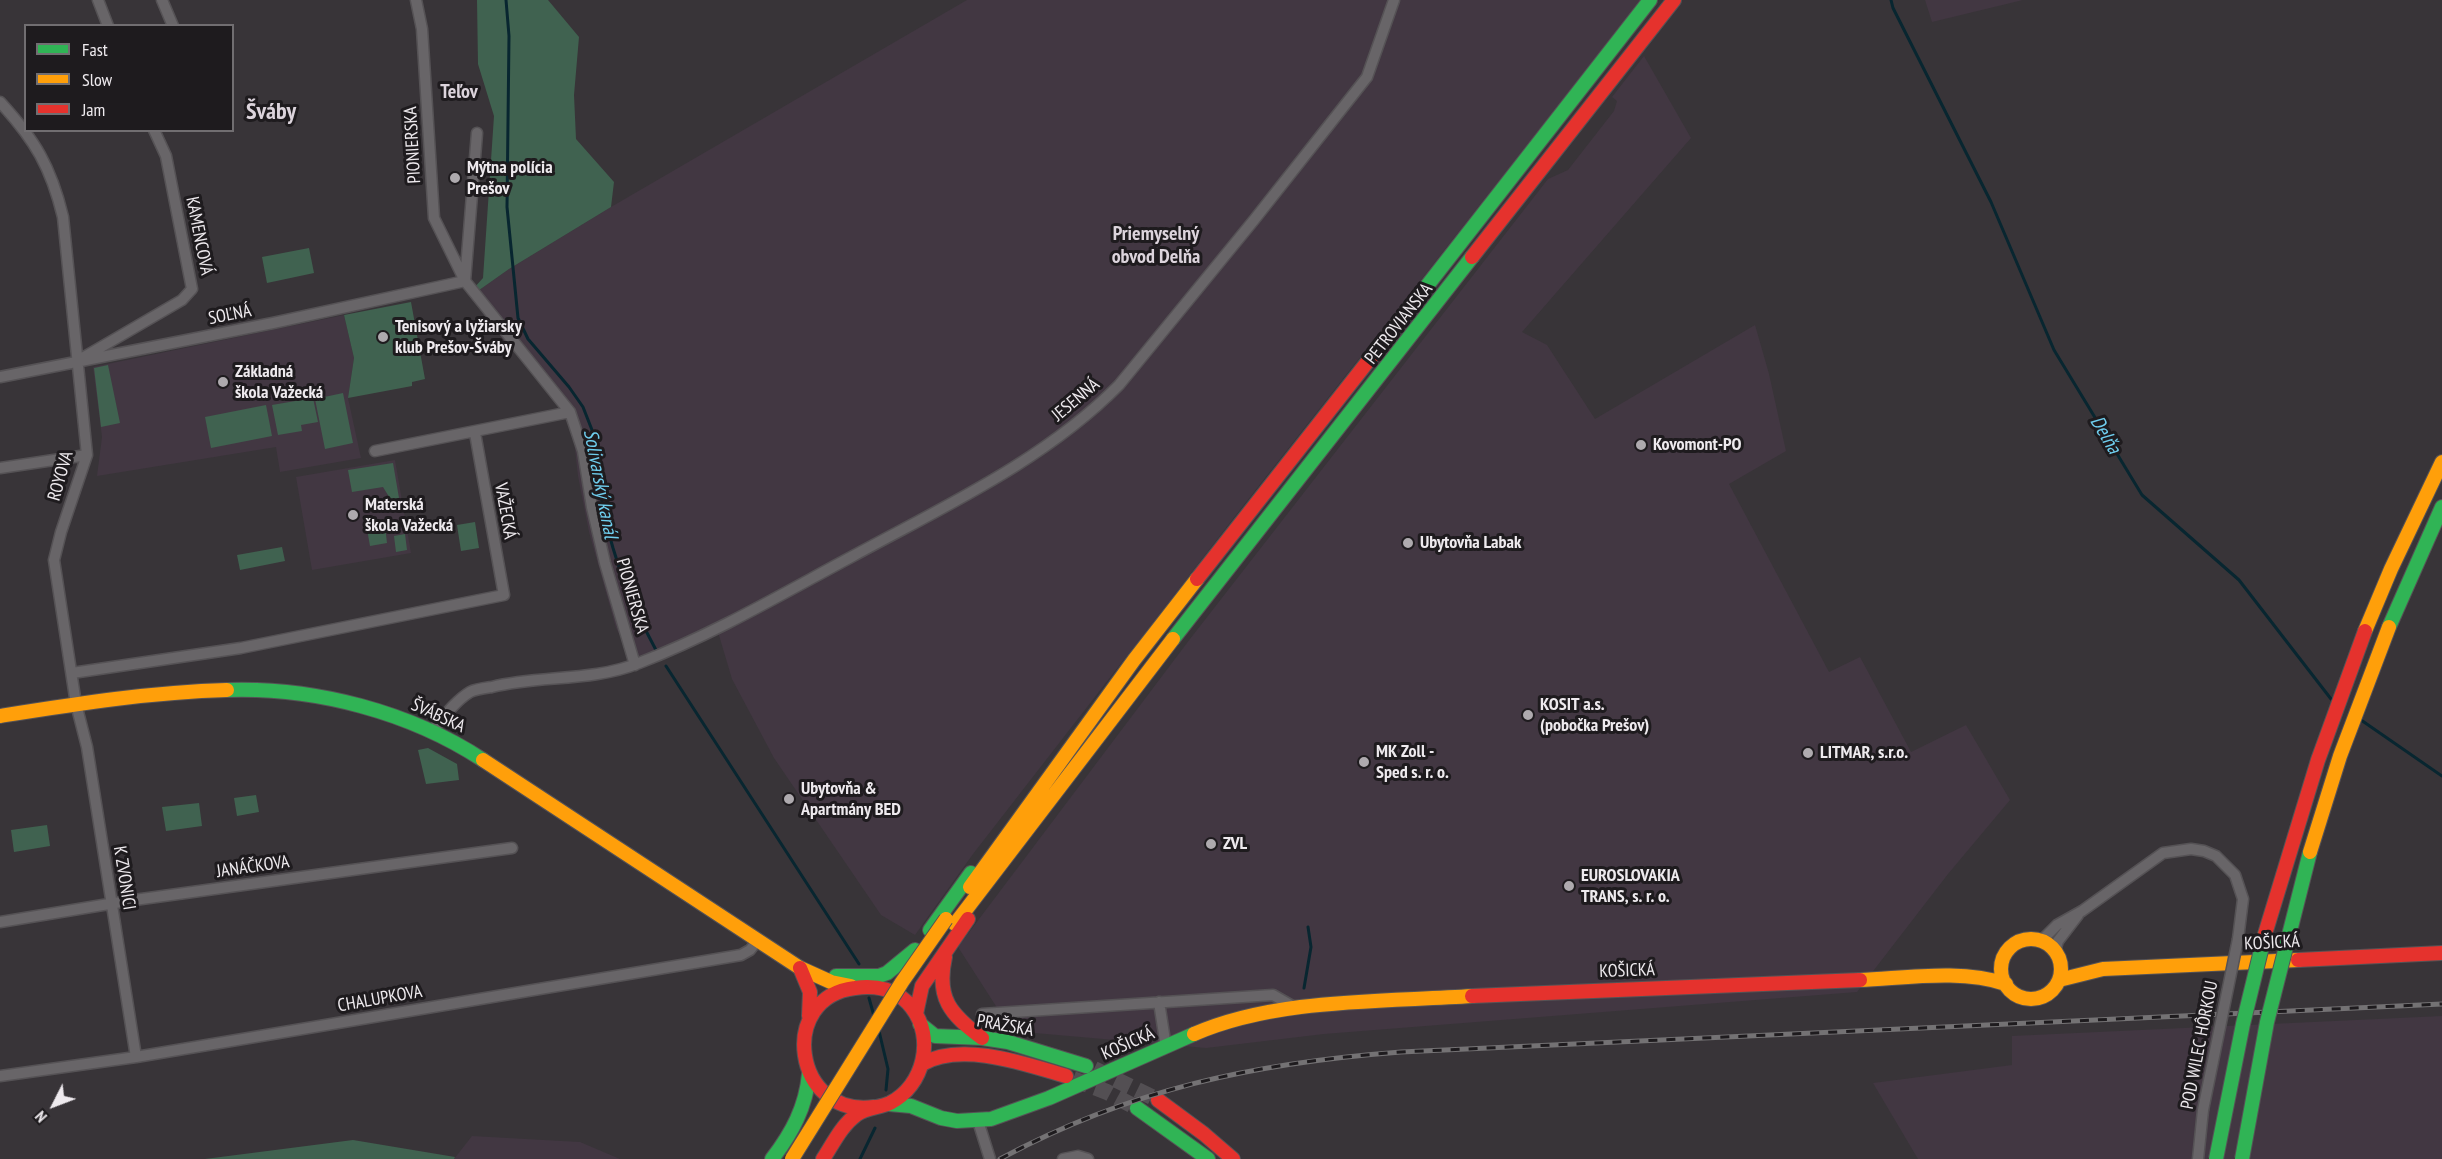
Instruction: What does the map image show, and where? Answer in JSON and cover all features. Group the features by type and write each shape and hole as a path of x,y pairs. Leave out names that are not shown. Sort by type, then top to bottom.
{"main road":[{"name":"PETROVIANSKA","path":"1134,660 1650,0"},
{"name":"PETROVIANSKA","path":"952,926 1150,669 1674,0"},
{"path":"2216,1159 2236,1053 2271,906 2317,756 2391,569 2442,462"},
{"path":"2242,1159 2259,1054 2292,911 2338,761 2389,627 2442,507"},
{"path":"804,1159 904,996 1134,660"},
{"path":"809,1017 823,1001 851,986 887,984 895,978 1078,727 1134,660"},
{"name":"ŠVÁBSKA","path":"0,716 166,691 274,690 368,707 432,731 477,756 801,968 831,982 851,986"},
{"path":"933,1114 925,1104 920,1089 920,1068 924,1051 918,1019 922,986 952,926"},
{"path":"952,926 942,967 942,992 948,1008 959,1021 982,1038"},
{"path":"792,1159 902,982 952,926"},
{"name":"KOŠICKÁ","path":"1961,976 2003,960 2008,950 2020,941 2041,941 2057,955 2103,969"},
{"path":"801,968 840,977 879,976 893,970 915,950"},
{"name":"KOŠICKÁ","path":"889,1104 911,1106 957,1121 978,1121 1005,1115 1212,1026 1244,1016 1294,1006 1510,994 1961,976 2006,984 2012,991 2029,998 2047,994 2059,980 2103,969 2442,953"},
{"path":"2057,955 2061,966 2059,980"},
{"path":"2003,960 2002,968 2006,984"},
{"path":"801,968 810,993 809,1017 802,1042 804,1058 809,1074 826,1095 854,1108 889,1104 911,1084 920,1068"},
{"path":"875,986 899,996 909,1004 918,1019"},
{"name":"PRAŽSKÁ","path":"918,1019 935,1036 982,1038 1035,1049 1086,1066"},
{"name":"PRAŽSKÁ","path":"920,1068 943,1055 979,1056 1017,1062 1066,1076"},
{"path":"772,1159 788,1139 806,1105 809,1074"},
{"path":"1158,1100 1233,1159"},
{"path":"788,1139 827,1108 842,1104"},
{"path":"823,1159 849,1122 860,1113 874,1107"},
{"path":"1137,1108 1208,1159"}],"street":[{"path":"98,0 107,24"},
{"path":"162,0 172,24"},
{"name":"PIONIERSKA","path":"416,0 422,29 434,218 465,281 570,412 583,451 592,507 605,563 635,665"},
{"name":"JESENNÁ","path":"635,665 666,653 766,604 980,488 1060,436 1100,403 1147,353 1367,76 1394,0"},
{"name":"ROYOVA","path":"0,102 24,132"},
{"name":"ROYOVA","path":"24,132 48,168 55,184 63,218 87,455 54,560 76,704"},
{"name":"KAMENCOVÁ","path":"78,361 182,300 192,289 166,156 155,132"},
{"path":"465,281 477,133"},
{"name":"SOĽNÁ","path":"0,377 273,324 465,281"},
{"path":"126,331 129,351"},
{"path":"375,451 475,433 570,412"},
{"name":"VAŽECKÁ","path":"72,673 241,648 504,596 475,433"},
{"path":"0,468 87,455"},
{"path":"432,731 447,713 471,692 509,682 585,677 635,665"},
{"name":"K ZVONICI","path":"76,704 87,747 136,1057"},
{"name":"JANÁČKOVA","path":"0,922 512,848"},
{"name":"POD WILEC HÔRKOU","path":"2082,910 2163,853 2181,849 2204,851 2227,865 2240,887 2242,912 2238,939 2203,1110 2198,1159"},
{"path":"2041,941 2057,925 2082,910"},
{"path":"2057,955 2065,931 2082,910"},
{"name":"CHALUPKOVA","path":"0,1076 136,1057 741,955 750,950 758,940"},
{"name":"KOŠICKÁ","path":"982,1014 1273,995 1294,1006"},
{"path":"1159,1002 1166,1047"},
{"path":"978,1121 990,1159"},
{"path":"1063,1159 1078,1156 1088,1159"}],"shaded area":[{"path":"967,0 1641,0 1243,506 973,854 915,935 881,915 774,758 732,679 718,632 636,666 616,628 589,532 578,476 571,414 501,337 475,293 509,269 611,207"},
{"path":"1925,0 2023,0 1932,22"},
{"path":"1644,56 1691,138 1522,332 1547,345 1595,419 1755,325 1769,374 1786,451 1729,484 1829,672 1860,657 1911,752 1966,725 2010,800 1948,874 1857,992 1324,1034 1206,1048 1012,1031 958,947 1190,639 1548,179 1568,170 1614,111 1617,101 1612,97"},
{"name":"Základná škola Važecká","path":"344,315 354,358 348,398 361,458 280,472 276,447 97,476 102,437 93,367"},
{"name":"Materská škola Važecká","path":"395,460 411,553 312,570 296,477"},
{"path":"2442,1016 2442,1159 1918,1159 1873,1083 2012,1065 2012,1036"},
{"path":"472,1136 580,1142 620,1159 454,1159"}],"green space":[{"path":"477,0 548,0 579,37 574,95 576,139 614,182 611,207 509,269 475,293 473,289 483,278 494,116 478,64"},
{"path":"309,248 314,273 267,283 262,257"},
{"name":"Tenisový a lyžiarsky klub Prešov-Šváby","path":"411,302 425,379 412,382 412,386 348,398 354,358 344,315"},
{"path":"108,365 120,423 101,427 94,368"},
{"path":"343,393 353,443 325,449 315,399"},
{"path":"313,398 318,422 301,425 302,431 278,435 272,405"},
{"path":"266,405 272,436 211,448 205,417"},
{"path":"393,463 399,498 391,500 383,487 352,492 348,470"},
{"path":"475,522 479,548 461,551 457,525"},
{"path":"385,526 387,543 370,546 367,529"},
{"path":"405,534 407,550 396,552 394,536"},
{"path":"282,547 285,561 240,570 237,555"},
{"path":"428,748 457,764 459,780 426,784 418,750"},
{"path":"256,795 259,812 237,816 234,798"},
{"path":"199,803 202,826 166,831 162,807"},
{"path":"47,825 50,846 14,852 11,830"},
{"path":"353,1140 455,1157 454,1159 205,1159"}],"waterway":[{"name":"Solivarský kanál","path":"506,0 509,36 507,207 518,318 528,339 583,407 592,430 604,516 613,548 624,583 657,652"},
{"name":"Delňa","path":"1891,0 1991,202 2054,350 2142,495 2239,580 2331,699"},
{"name":"Solivarský kanál","path":"666,666 859,964"},
{"name":"Delňa","path":"2361,720 2442,776"},
{"path":"1304,988 1311,947 1308,927"},
{"name":"Solivarský kanál","path":"869,998 874,1016"},
{"name":"Solivarský kanál","path":"879,1031 888,1069 886,1090"},
{"name":"Solivarský kanál","path":"860,1159 875,1128"}],"tunnel":[{"path":"1094,1069 1158,1100"},
{"path":"1073,1079 1107,1092 1137,1108"}],"railway":[{"path":"1000,1159 1097,1114 1146,1097 1244,1072 1347,1057 1401,1052 2442,1004"}],"traffic: fast":[{"path":"1398,323 1650,0"},
{"path":"1173,639 1472,257"},
{"path":"2389,627 2442,507"},
{"path":"227,690 294,693 361,706 425,728 483,760"},
{"path":"2242,1159 2267,1022 2310,852"},
{"path":"930,930 971,873"},
{"path":"2216,1159 2243,1024 2265,934"},
{"path":"836,976 879,976 887,973 915,950"},
{"path":"920,1024 935,1036 982,1038 1008,1042 1086,1066"},
{"path":"889,1104 911,1106 941,1118 957,1121 991,1119 1049,1098 1194,1034"},
{"path":"772,1159 797,1119 805,1098 809,1074"},
{"path":"1137,1108 1208,1159"}],"traffic: slow":[{"path":"2365,631 2391,569 2442,462"},
{"path":"970,887 1134,660 1197,579"},
{"path":"2310,852 2340,756 2389,627"},
{"path":"955,924 1173,639"},
{"path":"0,716 142,696 227,690"},
{"path":"483,760 800,968 831,982 851,986"},
{"path":"792,1159 902,982 946,919"},
{"path":"2031,939 2052,948 2061,969 2052,990 2031,999 2010,990 2001,969 2010,948 2031,939"},
{"path":"2059,980 2103,969 2298,960"},
{"path":"1860,980 1952,976 1989,979 2006,984"},
{"path":"1194,1034 1226,1022 1295,1008 1367,1001 1472,996"}],"traffic: jam":[{"path":"1472,257 1674,0"},
{"path":"1197,579 1398,323"},
{"path":"2265,934 2318,760 2365,631"},
{"path":"916,1014 922,986 968,919"},
{"path":"2298,960 2442,953"},
{"path":"945,957 942,984 948,1004 961,1021 982,1038"},
{"path":"800,968 810,992 809,1016"},
{"path":"1472,996 1860,980"},
{"path":"823,1159 851,1119 864,1110 890,1103 902,1095 918,1073 922,1060 923,1033 912,1008 900,996 886,990 871,987 855,988 830,996 814,1012 805,1033 805,1055 812,1077 826,1094 847,1105 874,1107"},
{"path":"922,1064 938,1057 955,1054 974,1055 1013,1061 1066,1076"},
{"path":"1158,1100 1233,1159"}],"place":[{"name":"Mýtna polícia Prešov","path":"455,178"},
{"name":"Tenisový a lyžiarsky klub Prešov-Šváby","path":"383,337"},
{"name":"Základná škola Važecká","path":"223,382"},
{"name":"Kovomont-PO","path":"1641,445"},
{"name":"Materská škola Važecká","path":"353,515"},
{"name":"Ubytovňa Labak","path":"1408,543"},
{"name":"KOSIT a.s. (pobočka Prešov)","path":"1528,715"},
{"name":"LITMAR, s.r.o.","path":"1808,753"},
{"name":"MK Zoll - Sped s. r. o.","path":"1364,762"},
{"name":"Ubytovňa & Apartmány BED","path":"789,799"},
{"name":"ZVL","path":"1211,844"},
{"name":"EUROSLOVAKIA TRANS, s. r. o.","path":"1569,886"}],"district":[{"name":"Teľov","path":"459,92"},
{"name":"Šváby","path":"271,112"},
{"name":"Priemyselný obvod Delňa","path":"1156,246"}]}
